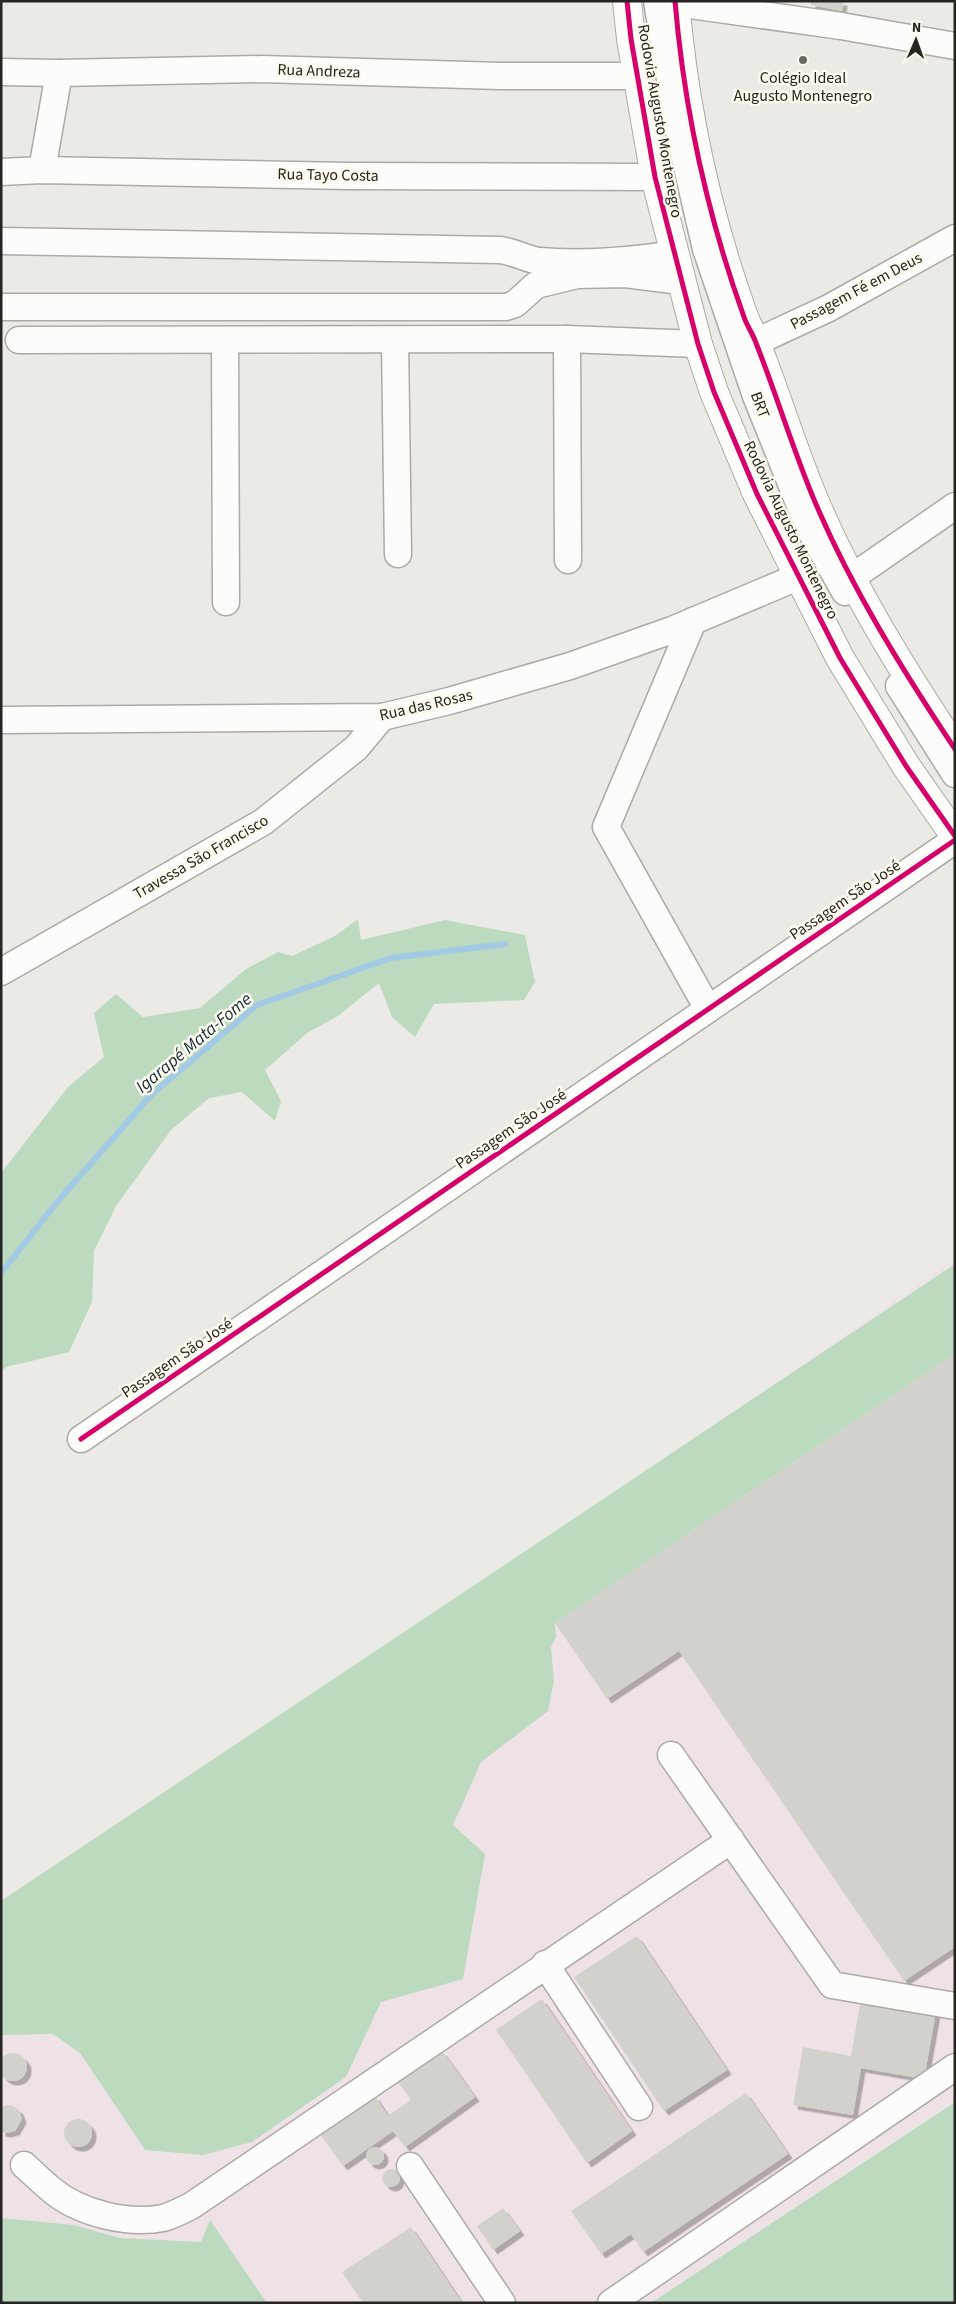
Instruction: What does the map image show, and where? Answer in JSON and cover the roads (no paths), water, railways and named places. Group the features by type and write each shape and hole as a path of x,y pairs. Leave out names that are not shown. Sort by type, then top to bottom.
{"main road":[{"name":"Rodovia Augusto Montenegro","path":"627,1 637,76 655,177 698,344 714,392 757,494 840,658 865,702 955,836"},
{"name":"Rodovia Augusto Montenegro","path":"669,2 713,217 745,320 756,342 791,445 851,578 955,749"}],"street":[{"path":"669,2 841,26 955,46"},
{"name":"BRT","path":"669,2 678,128 706,249 756,396 809,528 922,724 955,774"},
{"name":"Rua Andreza","path":"1,72 59,73 262,69 500,76 637,76"},
{"path":"42,170 59,73"},
{"name":"Rua Tayo Costa","path":"1,172 42,170 348,176 655,177"},
{"name":"Passagem Fé em Deus","path":"756,342 829,308 955,238"},
{"path":"1,242 499,250 508,251 536,273 577,275 625,274 681,281"},
{"path":"1,307 506,307 515,304 536,273 674,254"},
{"path":"567,339 568,560"},
{"path":"19,340 567,339 698,344"},
{"path":"225,340 226,602"},
{"path":"395,340 398,554"},
{"path":"851,578 955,506"},
{"name":"Rua das Rosas","path":"1,720 382,717 457,699 570,666 693,621 800,576"},
{"path":"693,621 606,827 708,1009"},
{"name":"Travessa São Francisco","path":"1,972 263,822 333,769 356,748 382,717"},
{"name":"Passagem São José","path":"81,1438 955,840"},
{"path":"671,1755 832,1985 955,2006"},
{"path":"24,2165 54,2192 80,2206 109,2216 134,2219 163,2218 191,2206 545,1964 731,1840"},
{"path":"545,1964 639,2108"},
{"path":"611,2303 955,2067"},
{"path":"410,2166 502,2303"}],"waterway":[{"name":"Igarapé Mata-Fome","path":"1,1273 58,1201 151,1095 257,1005 391,958 505,944"}],"place":[{"name":"Colégio Ideal Augusto Montenegro","path":"803,60"}]}
